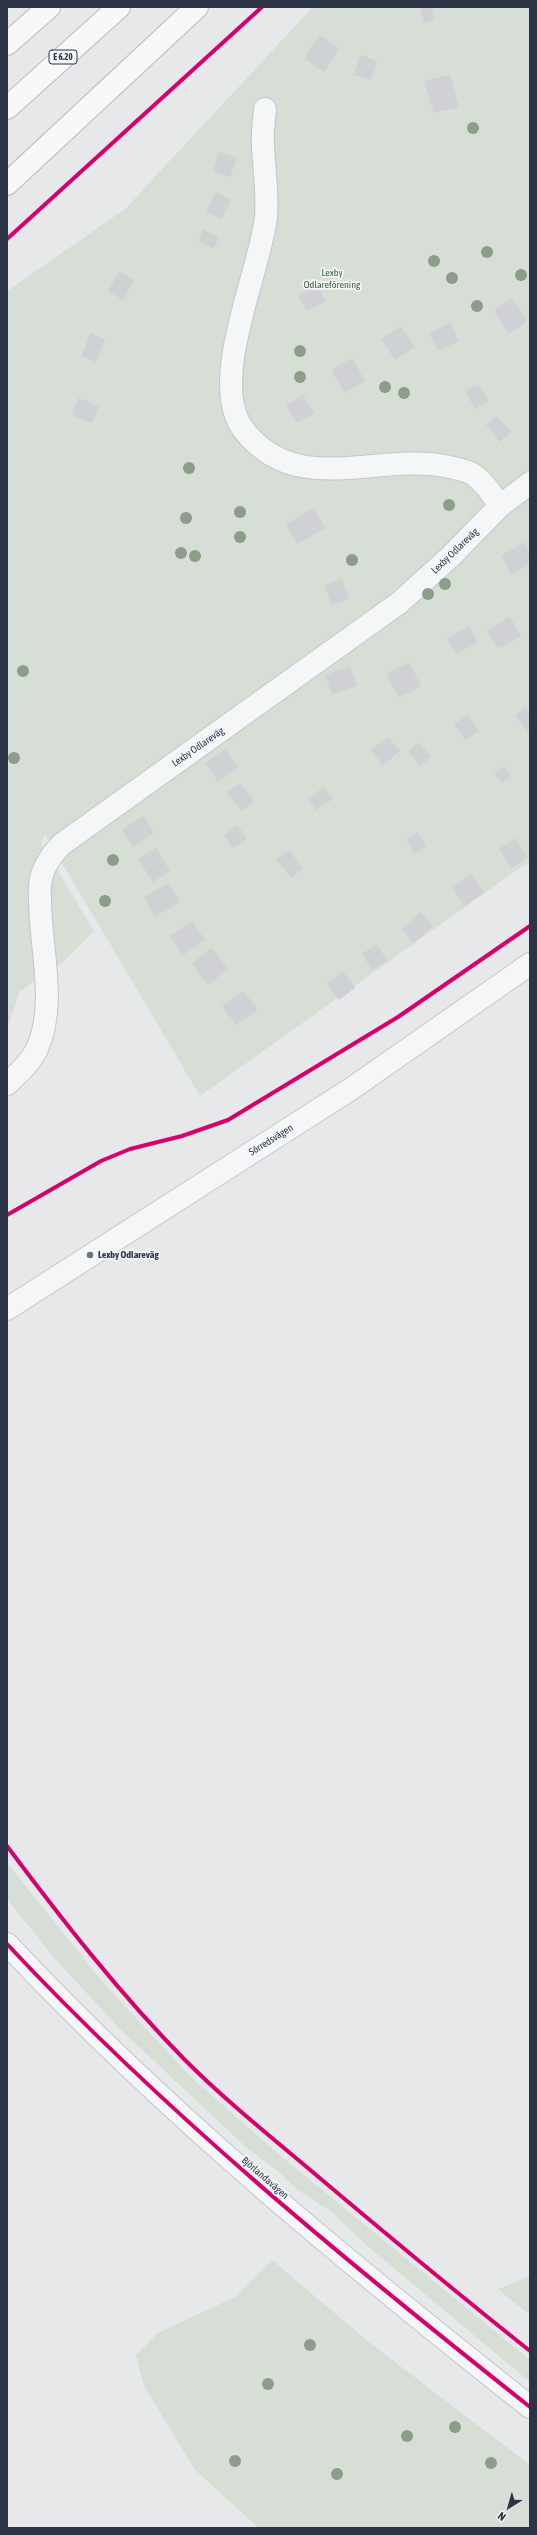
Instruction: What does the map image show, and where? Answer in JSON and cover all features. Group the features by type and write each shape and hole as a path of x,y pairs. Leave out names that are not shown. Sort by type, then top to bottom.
{"highway":[{"path":"7,44 49,7"},
{"name":"E 6.20","path":"7,108 119,7"},
{"path":"7,184 197,7"}],"street":[{"path":"265,109 262,144 266,216 262,243 232,364 230,387 235,413 242,427 252,440 266,452 283,462 320,470 429,463 454,468 474,475 500,506"},
{"name":"Lexby Odlareväg","path":"7,1084 21,1071 37,1050 44,1023 46,994 40,885 45,866 53,853 62,844 398,603 450,557 500,506 530,483"},
{"name":"Sörredsvägen","path":"8,1304 351,1089 530,964"},
{"name":"Björlandavägen","path":"7,1944 110,2051 218,2149 385,2290 530,2406"}],"green space":[{"name":"Lexby Odlareförening","path":"313,7 530,7 530,861 200,1096 45,834 41,843 94,931 62,963 20,991 7,1030 7,291 125,209"},
{"path":"7,1863 106,1986 192,2078 283,2158 530,2360 530,2382 365,2244 333,2213 298,2190 279,2172 245,2146 120,2029 55,1959 7,1899"},
{"path":"272,2260 370,2343 530,2465 530,2528 259,2528 195,2470 144,2386 136,2355 158,2333 235,2297"},
{"path":"530,2276 530,2315 498,2289"}],"building":[{"path":"420,7 432,7 435,20 424,23"},
{"path":"319,35 339,48 324,72 304,59"},
{"path":"360,55 377,61 371,80 354,75"},
{"path":"450,75 459,107 434,113 424,81"},
{"path":"219,152 237,158 230,177 213,172"},
{"path":"216,192 231,200 222,219 206,212"},
{"path":"203,230 219,237 214,249 198,241"},
{"path":"119,272 134,280 123,300 108,291"},
{"path":"318,285 326,301 307,311 298,295"},
{"path":"512,298 527,321 509,334 494,311"},
{"path":"450,323 459,341 438,351 429,333"},
{"path":"401,326 415,347 395,360 381,339"},
{"path":"90,333 105,339 96,362 82,356"},
{"path":"352,358 365,381 345,393 331,370"},
{"path":"478,384 489,401 475,409 465,391"},
{"path":"303,395 314,413 297,423 286,405"},
{"path":"78,398 99,406 92,423 72,415"},
{"path":"497,416 511,432 500,442 486,425"},
{"path":"314,508 325,528 297,544 286,524"},
{"path":"524,542 530,552 530,564 512,575 501,556"},
{"path":"342,579 349,599 332,605 325,585"},
{"path":"510,617 521,636 498,649 487,630"},
{"path":"469,626 477,643 456,654 447,638"},
{"path":"409,662 421,686 399,698 386,674"},
{"path":"350,666 357,686 332,694 325,675"},
{"path":"526,707 530,713 530,735 515,715"},
{"path":"468,715 479,731 465,740 454,724"},
{"path":"388,737 400,751 383,765 371,750"},
{"path":"419,742 431,757 420,766 408,751"},
{"path":"225,749 238,767 218,782 205,763"},
{"path":"504,766 511,775 502,783 494,774"},
{"path":"240,783 254,801 242,811 227,792"},
{"path":"324,787 333,799 316,810 308,798"},
{"path":"143,816 154,833 133,847 122,830"},
{"path":"237,825 247,838 233,848 224,835"},
{"path":"418,832 427,846 415,854 406,840"},
{"path":"515,838 528,857 512,868 499,849"},
{"path":"156,848 170,871 153,882 138,859"},
{"path":"289,850 303,869 291,878 276,859"},
{"path":"471,874 484,892 465,906 452,888"},
{"path":"169,883 180,902 155,917 144,897"},
{"path":"421,912 433,926 414,943 402,929"},
{"path":"192,921 205,940 183,955 170,936"},
{"path":"376,944 387,960 372,970 362,954"},
{"path":"211,948 228,969 208,985 192,964"},
{"path":"343,971 355,988 339,1000 327,983"},
{"path":"243,991 258,1009 236,1025 222,1006"}],"cycle path":[{"path":"7,239 262,7"},
{"path":"7,1215 101,1161 130,1149 182,1136 228,1120 398,1017 530,926"},
{"path":"7,1846 49,1902 115,1983 161,2035 216,2090 368,2219 530,2351"},
{"path":"7,1944 130,2068 194,2127 326,2242 530,2407"}],"place":[{"name":"Lexby Odlareväg","path":"90,1255"}]}
